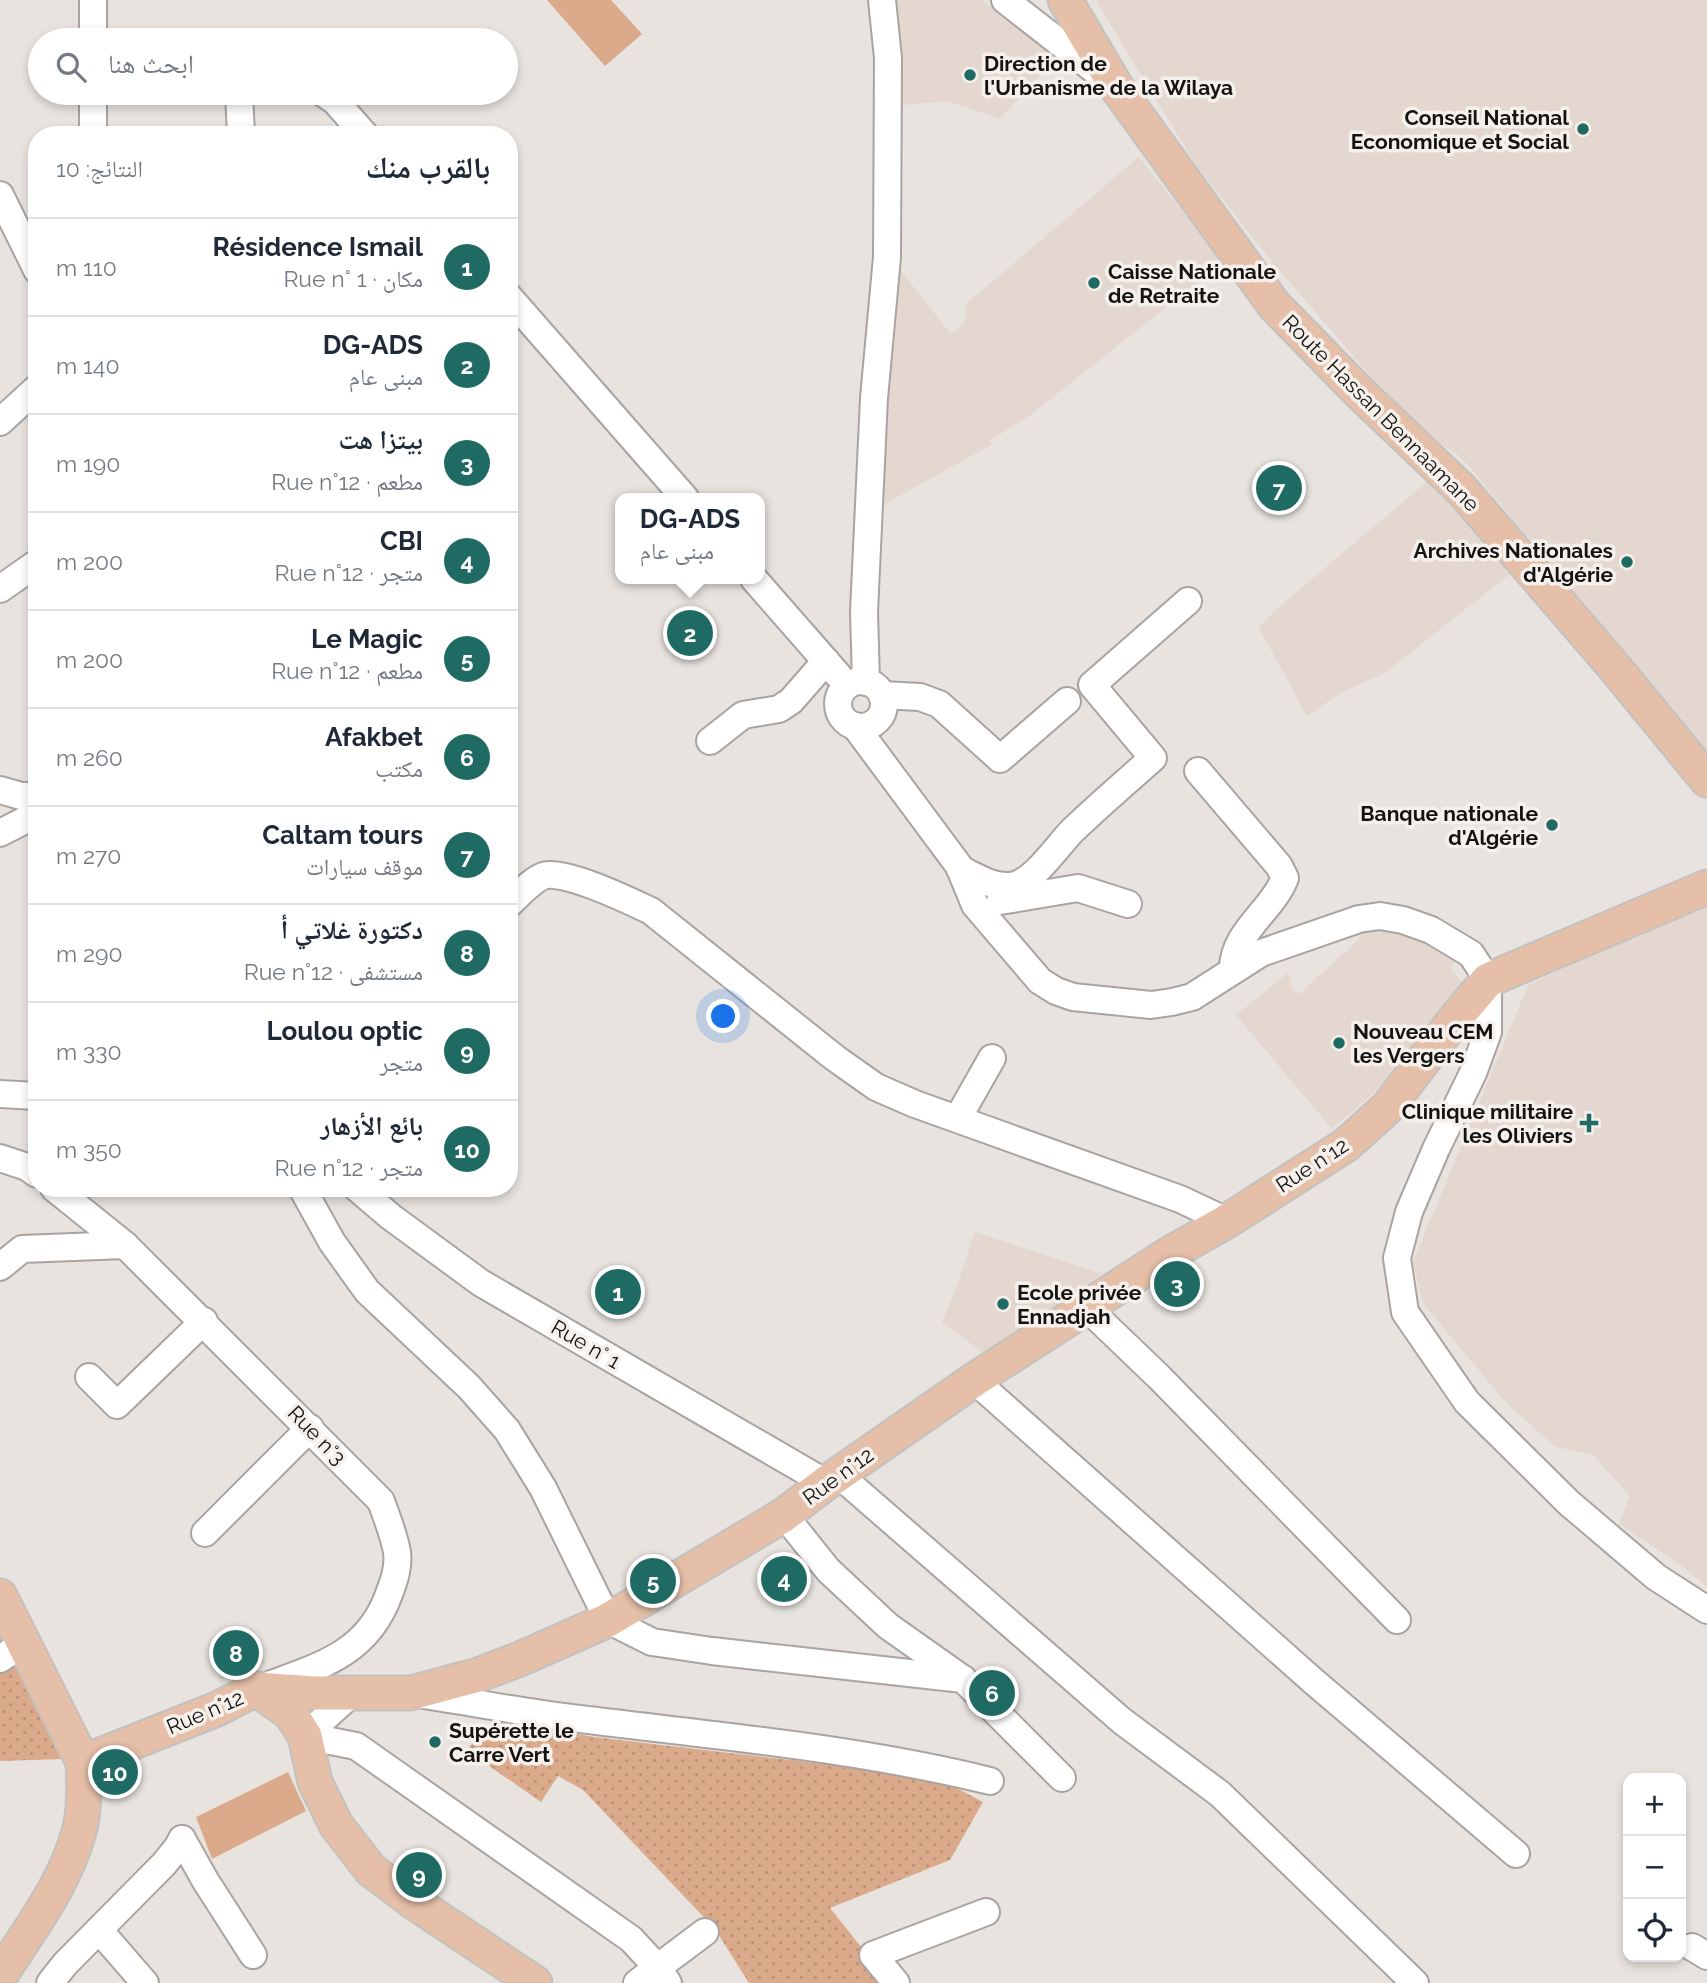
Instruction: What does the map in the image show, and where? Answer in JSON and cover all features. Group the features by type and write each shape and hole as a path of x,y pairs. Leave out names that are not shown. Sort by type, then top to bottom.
{"main road":[{"name":"Route Hassan Bennaamane","path":"1060,0 1071,25 1273,305 1462,490 1707,780"},
{"path":"1488,980 1707,887"},
{"name":"Rue n°12","path":"83,1762 217,1709 256,1689 411,1693 499,1667 608,1620 784,1515 974,1380 1169,1254 1346,1145 1388,1107 1488,980"},
{"path":"0,1596 12,1651 83,1762 84,1790 79,1830 63,1878 0,1976"},
{"path":"256,1689 291,1714 305,1736 315,1782 336,1825 370,1870 521,1979"}],"street":[{"path":"865,688 863,612 874,398 887,257 888,58 883,0"},
{"path":"1006,0 1071,25"},
{"path":"93,1 93,28"},
{"path":"93,105 93,126"},
{"path":"241,126 243,105"},
{"path":"339,105 357,126"},
{"path":"0,195 28,252"},
{"path":"518,307 681,493"},
{"path":"0,422 28,396"},
{"path":"0,589 28,569"},
{"path":"758,584 826,662 865,688 884,709 870,726 849,724 839,712 839,698 865,688 919,698 939,704 1000,759 1067,701"},
{"path":"960,869 992,884 1019,884 1041,866 1072,831 1153,758 1091,685 1188,601"},
{"path":"710,741 743,715 779,709 791,701 826,662"},
{"path":"855,726 960,869 975,905 1040,981 1073,997 1151,1005 1192,997 1261,953 1359,919 1380,916 1403,920 1441,936 1471,954 1488,980 1488,1032 1473,1073 1409,1212 1397,1258 1405,1311 1467,1402 1569,1503 1656,1577 1707,1610"},
{"path":"1198,771 1279,866 1285,878 1280,890 1236,951 1233,970"},
{"path":"0,790 28,796"},
{"path":"0,833 28,819"},
{"path":"518,896 548,874 592,884 626,898 651,911 835,1058 876,1087 915,1104 1180,1199 1227,1220"},
{"path":"975,905 1077,888 1128,904"},
{"path":"958,1118 992,1058"},
{"path":"0,1094 28,1096"},
{"path":"0,1158 28,1168"},
{"name":"Rue n°3","path":"65,1197 125,1245 204,1321 381,1501 398,1554 396,1575 377,1621 349,1651 326,1663 256,1689"},
{"path":"307,1197 332,1242 367,1291 469,1387 507,1430 543,1488 608,1620 652,1642 963,1679"},
{"name":"Rue n° 1","path":"368,1197 481,1283 832,1479 1122,1721 1220,1794 1415,1983"},
{"path":"0,1267 22,1249 125,1245"},
{"path":"1086,1307 1169,1387 1397,1620"},
{"path":"89,1377 117,1405 204,1321"},
{"path":"974,1380 1312,1680 1516,1854"},
{"path":"205,1533 310,1428"},
{"path":"784,1515 828,1570 888,1626 963,1679 1062,1778"},
{"path":"305,1736 351,1693"},
{"path":"411,1693 576,1719 919,1764 989,1782"},
{"path":"305,1736 356,1746 631,1940 654,1977 705,1932"},
{"path":"50,1983 65,1964 164,1864 177,1849 181,1839 253,1955"},
{"path":"896,1983 873,1955 986,1912"},
{"path":"99,1930 145,1983"}],"shaded area":[{"path":"547,0 611,0 642,34 605,66"},
{"name":"Direction de l'Urbanisme de la Wilaya","path":"894,0 981,0 1063,50 1000,119 947,101 903,105"},
{"path":"1097,0 1707,0 1707,757 1468,465 1436,441 1374,380 1273,263 1196,165"},
{"name":"Caisse Nationale de Retraite","path":"1139,157 1223,262 1029,416 989,441 993,444 879,507 884,406 898,267 950,333 955,332 964,324 967,303"},
{"path":"1430,479 1515,570 1385,673 1342,692 1307,716 1259,628 1274,611"},
{"name":"Clinique militaire les Oliviers","path":"1707,901 1707,1587 1683,1567 1619,1524 1630,1496 1592,1454 1556,1447 1508,1405 1423,1303 1413,1262 1528,985"},
{"name":"Nouveau CEM les Vergers","path":"1366,930 1410,933 1457,954 1451,970 1462,982 1399,1071 1332,1129 1236,1015 1288,973 1293,990 1299,994"},
{"name":"Ecole privée Ennadjah","path":"975,1232 1102,1274 985,1354 942,1322"},
{"path":"252,1628 265,1663 220,1679 208,1644"},
{"path":"0,1635 63,1759 0,1761"},
{"path":"497,1719 594,1737 918,1775 947,1783 983,1802 950,1860 830,1908 890,1983 749,1983 715,1929 583,1790 558,1776 541,1802 466,1750"},
{"path":"288,1772 306,1811 212,1859 196,1817"}],"place":[{"name":"Direction de l'Urbanisme de la Wilaya","path":"970,75"},
{"name":"Conseil National Economique et Social","path":"1583,129"},
{"name":"Caisse Nationale de Retraite","path":"1094,283"},
{"name":"Caltam tours","path":"1279,488"},
{"name":"Archives Nationales d'Algérie","path":"1627,562"},
{"name":"DG-ADS","path":"690,633"},
{"name":"Banque nationale d'Algérie","path":"1552,825"},
{"name":"Nouveau CEM les Vergers","path":"1339,1043"},
{"name":"Clinique militaire les Oliviers","path":"1589,1123"},
{"name":"بيتزا هت","path":"1177,1284"},
{"name":"Résidence Ismail","path":"618,1292"},
{"name":"Ecole privée Ennadjah","path":"1003,1304"},
{"name":"CBI","path":"784,1579"},
{"name":"Le Magic","path":"653,1581"},
{"name":"دكتورة غلاتي أ","path":"236,1653"},
{"name":"Afakbet","path":"992,1693"},
{"name":"Supérette le Carre Vert","path":"435,1742"},
{"name":"بائع الأزهار","path":"115,1772"},
{"name":"Loulou optic","path":"419,1875"}]}
